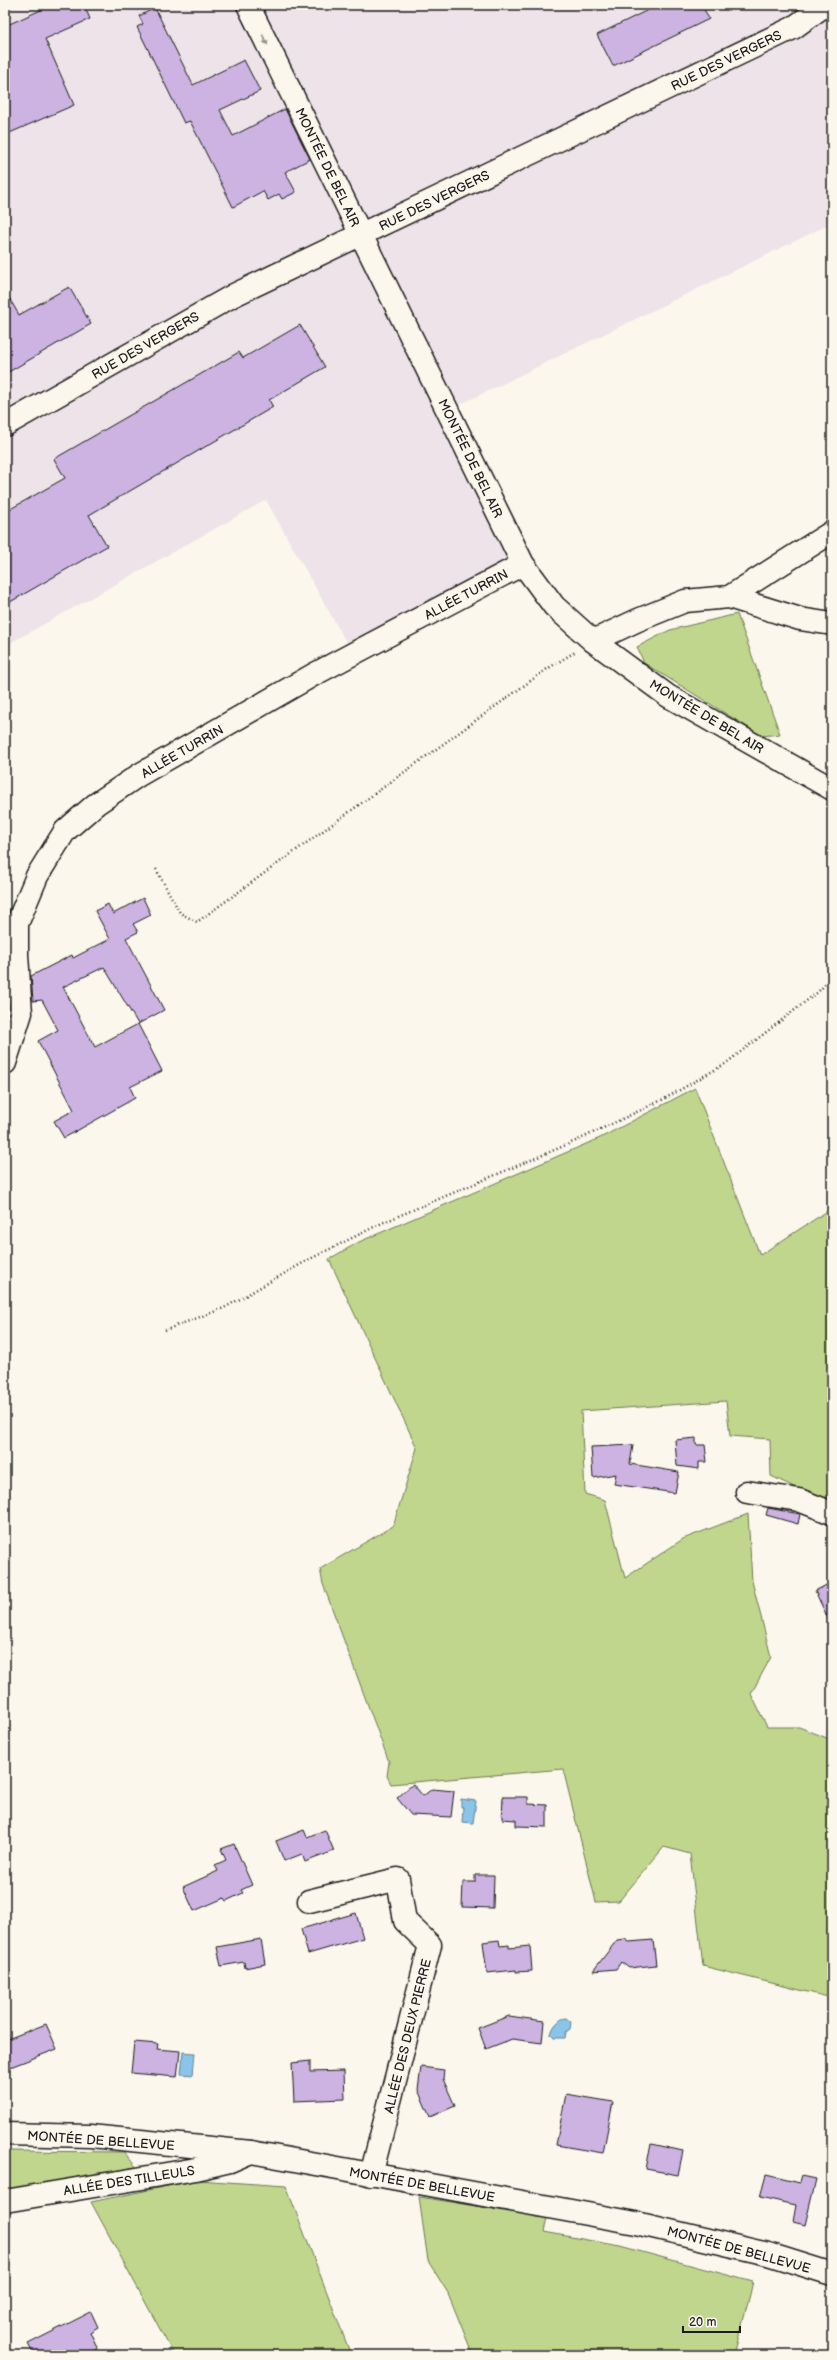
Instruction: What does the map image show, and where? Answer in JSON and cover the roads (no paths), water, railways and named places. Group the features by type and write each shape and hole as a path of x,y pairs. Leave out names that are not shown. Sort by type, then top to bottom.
{"street":[{"name":"MONTÉE DE BEL AIR","path":"248,5 523,564 554,606 593,642 668,696 832,789"},
{"name":"RUE DES VERGERS","path":"5,425 234,295 793,28 825,5"},
{"path":"729,598 832,532"},
{"name":"ALLÉE TURRIN","path":"5,1063 20,1013 17,924 36,876 65,831 96,804 138,776 313,675 523,564"},
{"path":"593,642 638,620 685,601 729,598 800,619 832,624"},
{"path":"747,1492 799,1500 832,1514"},
{"name":"ALLÉE DES DEUX PIERRE","path":"309,1901 398,1879 405,1921 430,1945 371,2175"},
{"name":"MONTÉE DE BELLEVUE","path":"5,2134 90,2136 251,2152 636,2223 768,2254 832,2274"},
{"name":"ALLÉE DES TILLEULS","path":"5,2201 196,2169 230,2162 251,2152"}],"water":[{"path":"461,1799 476,1801 473,1823 462,1822 463,1807 461,1807"},
{"path":"563,2018 566,2018 571,2022 570,2029 566,2032 565,2038 554,2038 551,2033 554,2027"},
{"path":"183,2052 195,2053 193,2075 181,2074"}]}
